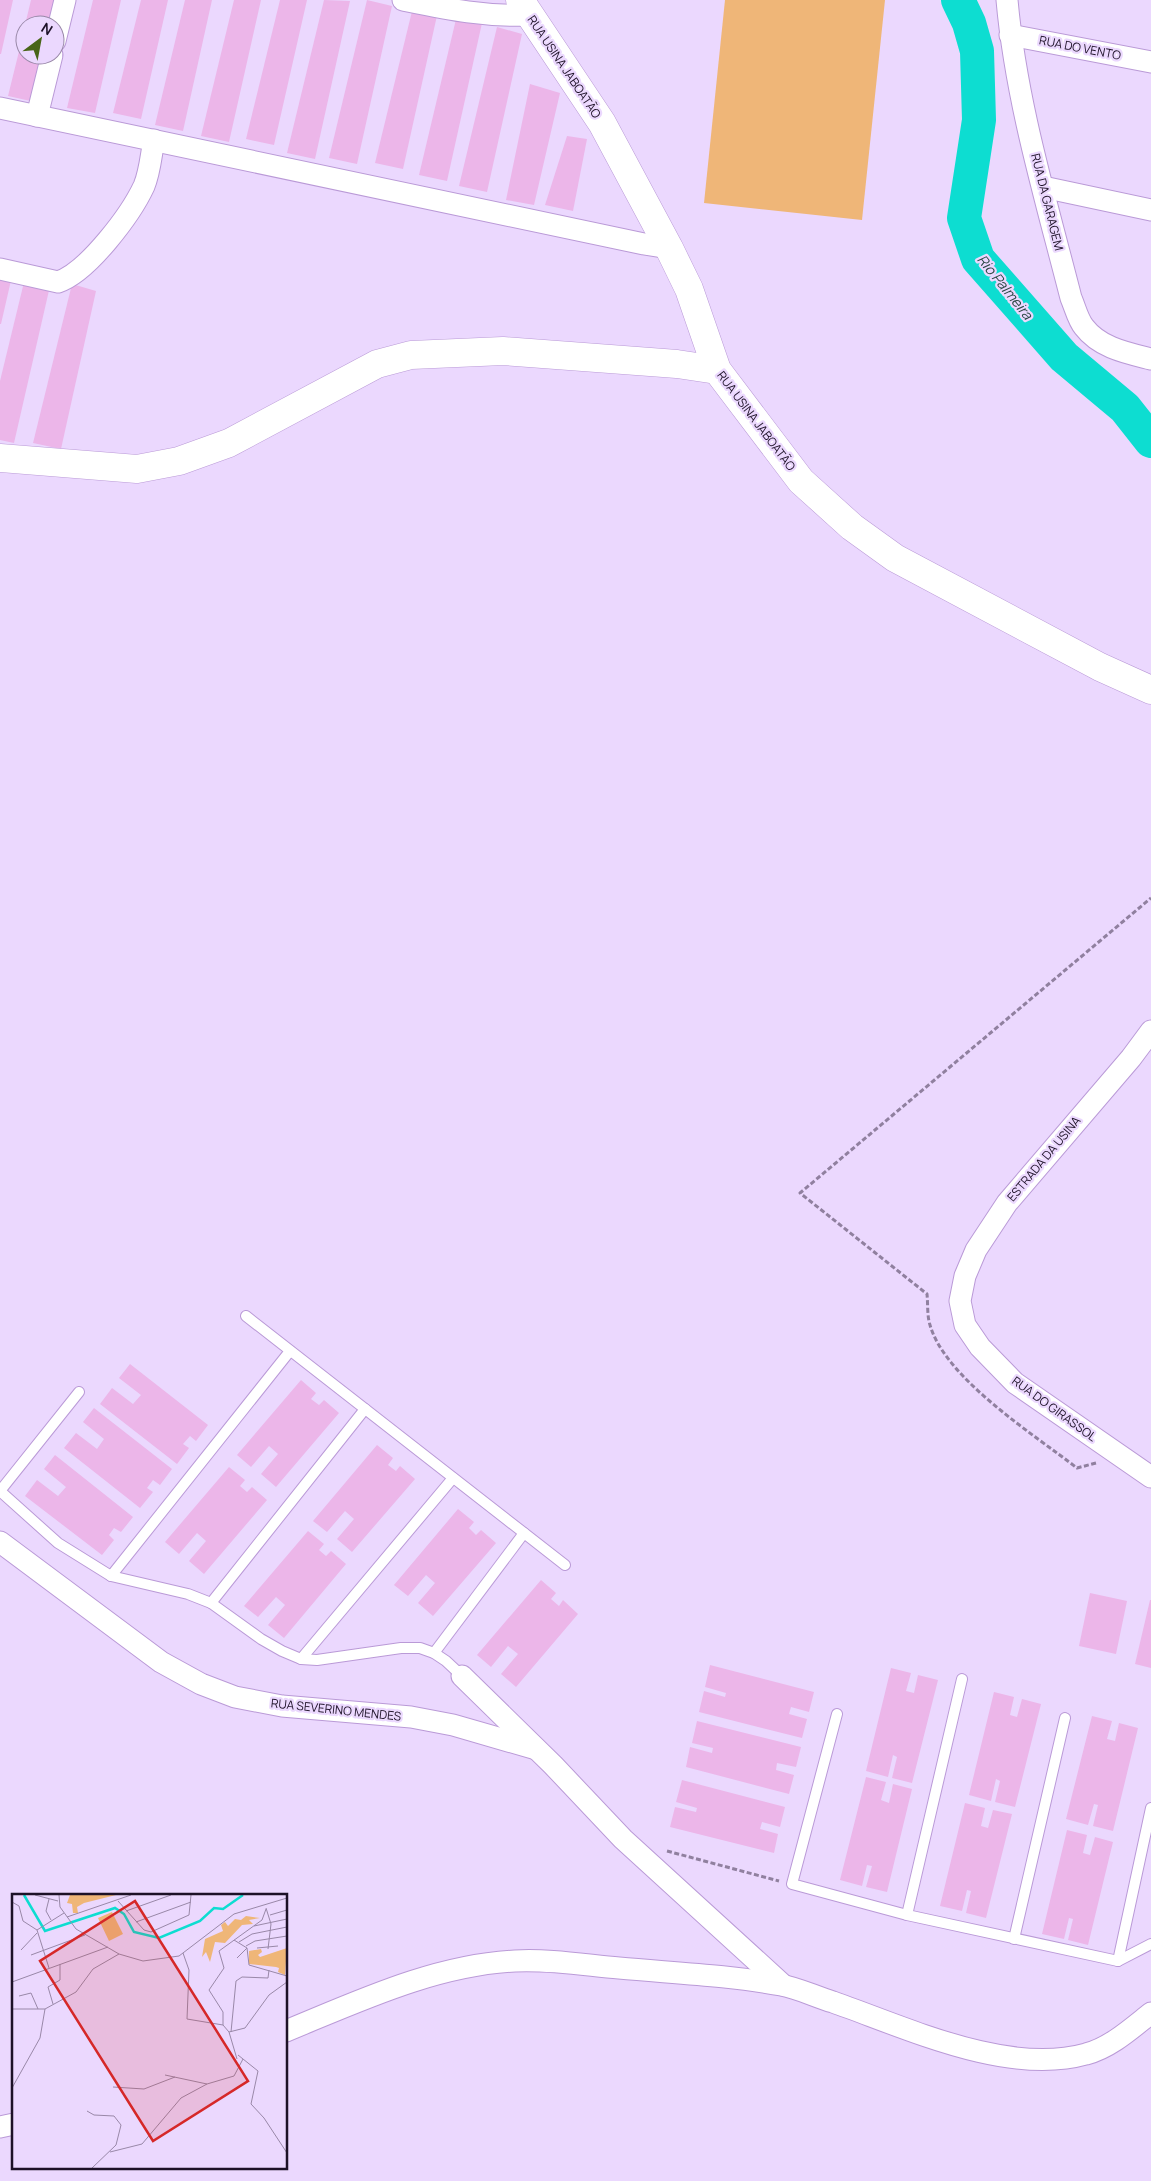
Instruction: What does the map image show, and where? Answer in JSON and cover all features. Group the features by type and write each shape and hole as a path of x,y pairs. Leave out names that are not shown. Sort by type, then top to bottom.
{"street":[{"path":"61,15 65,0"},
{"path":"404,0 476,15 499,17 524,8"},
{"name":"RUA DA GARAGEM","path":"1006,0 1010,35 1022,101 1071,298 1083,326 1095,338 1121,352 1151,359"},
{"name":"RUA USINA JABOATÃO","path":"524,8 602,123 669,248 689,289 717,370 801,481 860,532 895,558 1100,667 1151,690"},
{"name":"RUA DO VENTO","path":"1010,35 1151,62"},
{"path":"38,116 50,65"},
{"path":"0,108 669,248"},
{"path":"0,269 58,282 82,267 126,218 147,177 154,140"},
{"path":"1043,188 1151,210"},
{"path":"0,458 137,469 179,461 229,443 377,364 411,355 503,351 677,364 717,370"},
{"name":"ESTRADA DA USINA","path":"960,1301 965,1276 976,1250 1007,1203 1151,1031"},
{"name":"RUA DO GIRASSOL","path":"960,1301 965,1325 980,1347 1015,1383 1151,1477"},
{"name":"RUA SEVERINO MENDES","path":"0,1542 161,1662 200,1684 235,1697 282,1706 411,1718 453,1725 536,1748"},
{"path":"462,1676 536,1748 623,1839 783,1985"},
{"path":"288,2030 361,2000 432,1976 476,1965 508,1962 562,1963 783,1985 946,2042 1025,2060 1053,2060 1088,2054 1118,2037 1151,2013"}],"lane":[{"path":"246,1316 565,1565"},
{"path":"111,1576 290,1351"},
{"path":"79,1392 0,1491 58,1543 111,1576 188,1594 211,1602 261,1639 282,1651 301,1658 317,1660 341,1658 401,1648 420,1648 434,1653 462,1676"},
{"path":"211,1602 365,1409"},
{"path":"301,1658 453,1478"},
{"path":"434,1653 524,1533"},
{"path":"907,1915 962,1679"},
{"path":"837,1714 792,1884 907,1915 1118,1961 1151,1944"},
{"path":"1014,1939 1066,1718"},
{"path":"1118,1961 1151,1808"}],"path":[{"path":"1121,1456 1077,1468 982,1394 948,1360 930,1325 926,1294 800,1193 1151,898"},
{"path":"660,1849 792,1884"}],"shaded area":[{"path":"725,0 885,0 862,220 704,203"}],"building":[{"path":"0,0 13,0 1,54 0,54"},
{"path":"31,0 58,0 55,15 27,15"},
{"path":"93,0 121,0 95,113 67,108"},
{"path":"141,0 168,0 141,119 113,113"},
{"path":"185,0 212,0 183,131 155,125"},
{"path":"234,0 261,0 229,142 201,136"},
{"path":"280,0 307,0 274,145 246,139"},
{"path":"324,0 350,1 315,159 287,153"},
{"path":"367,0 392,6 357,164 329,158"},
{"path":"414,3 438,11 403,169 375,163"},
{"path":"457,15 482,23 447,181 419,175"},
{"path":"497,27 522,34 487,192 459,186"},
{"path":"16,65 44,65 35,102 8,96"},
{"path":"530,84 560,93 534,205 506,200"},
{"path":"567,136 587,139 573,211 545,205"},
{"path":"0,272 12,276 1,324 0,324"},
{"path":"25,278 50,286 14,443 0,440 0,381"},
{"path":"72,284 96,291 61,449 33,443"},
{"path":"130,1364 208,1425 196,1441 190,1436 183,1444 189,1448 177,1464 100,1404 112,1388 133,1404 141,1395 119,1378"},
{"path":"301,1380 316,1393 311,1399 319,1405 324,1400 339,1413 276,1487 261,1474 278,1454 269,1446 251,1467 237,1455"},
{"path":"94,1408 172,1469 160,1485 153,1480 147,1488 153,1492 140,1508 64,1448 76,1433 97,1449 104,1439 83,1422"},
{"path":"377,1445 393,1458 388,1465 396,1471 400,1466 415,1479 352,1552 337,1539 354,1519 345,1511 327,1532 313,1521"},
{"path":"55,1455 133,1517 121,1532 114,1528 109,1535 114,1540 102,1555 25,1496 37,1480 58,1496 66,1487 44,1469"},
{"path":"229,1467 245,1480 240,1486 247,1492 252,1487 267,1500 204,1574 189,1561 206,1541 197,1533 179,1554 165,1542"},
{"path":"458,1509 474,1522 469,1528 476,1535 481,1530 496,1543 433,1616 418,1603 435,1583 426,1575 408,1596 394,1585"},
{"path":"308,1531 324,1544 319,1550 326,1556 331,1551 346,1564 284,1638 268,1625 285,1605 276,1597 258,1617 244,1606"},
{"path":"541,1580 556,1593 551,1599 559,1606 563,1600 578,1614 516,1687 501,1674 518,1654 508,1646 491,1667 477,1655"},
{"path":"1090,1593 1127,1601 1116,1654 1079,1646"},
{"path":"1151,1600 1151,1668 1135,1664"},
{"path":"710,1665 814,1692 809,1712 791,1707 789,1714 807,1719 802,1738 699,1712 704,1691 725,1697 726,1693 705,1687"},
{"path":"891,1668 911,1673 906,1691 914,1693 918,1675 938,1680 912,1783 892,1778 897,1757 893,1755 888,1777 866,1771"},
{"path":"994,1692 1014,1697 1010,1715 1017,1717 1022,1699 1041,1704 1015,1807 995,1802 1000,1781 996,1779 991,1801 969,1795"},
{"path":"1092,1716 1112,1721 1107,1739 1115,1741 1119,1723 1138,1728 1113,1831 1093,1826 1098,1805 1094,1804 1088,1825 1066,1819"},
{"path":"697,1721 801,1747 796,1767 777,1763 776,1770 794,1775 789,1794 686,1767 690,1747 712,1753 713,1748 692,1743"},
{"path":"866,1777 886,1782 881,1800 889,1803 893,1784 912,1789 887,1892 866,1887 872,1866 867,1865 862,1886 840,1880"},
{"path":"682,1780 785,1807 780,1827 762,1822 760,1829 778,1834 774,1853 670,1827 675,1807 696,1812 697,1808 676,1802"},
{"path":"965,1803 985,1808 981,1826 988,1828 993,1810 1012,1814 986,1918 966,1913 971,1891 967,1890 962,1911 940,1906"},
{"path":"1067,1830 1087,1835 1083,1853 1090,1855 1095,1837 1113,1842 1088,1945 1068,1940 1073,1919 1069,1918 1064,1939 1042,1934"}],"waterway":[{"name":"Rio Palmeira","path":"958,0 969,23 977,51 979,120 964,218 978,259 1064,357 1125,408 1151,441"}]}
